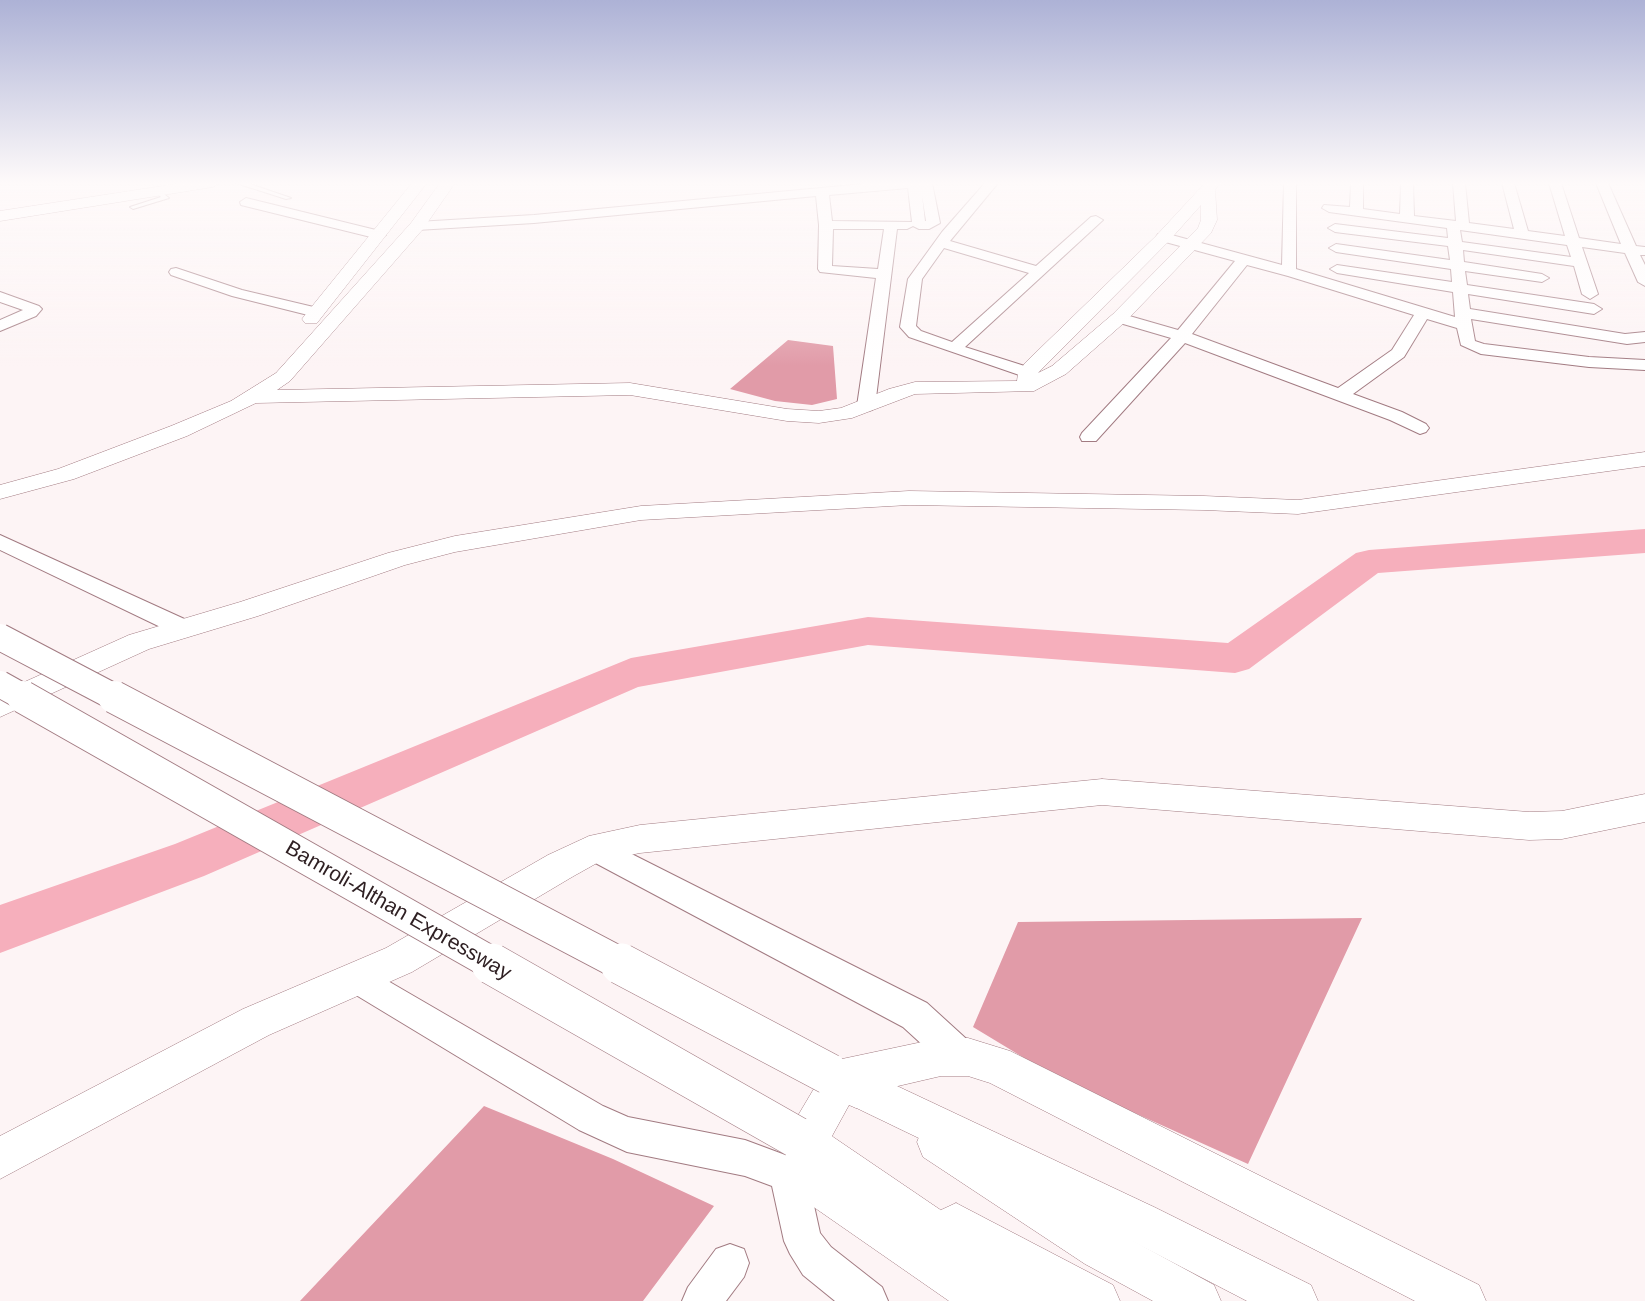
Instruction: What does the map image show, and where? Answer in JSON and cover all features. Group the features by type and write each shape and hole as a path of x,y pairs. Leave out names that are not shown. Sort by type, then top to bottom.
{"street":[{"path":"0,473 89,450 139,434 191,415 236,394 270,369 372,244"},
{"path":"0,492 22,488 66,474 127,451 179,431 253,396 282,377 400,244"},
{"path":"826,244 825,269 885,274"},
{"path":"866,406 889,244"},
{"path":"940,244 915,279 908,327 915,334 1028,380"},
{"path":"947,244 1040,272"},
{"path":"954,349 1070,244"},
{"path":"1028,380 1157,244"},
{"path":"1187,244 1423,312 1627,340 1631,337 1645,337"},
{"path":"1289,244 1289,272"},
{"path":"1581,263 1455,244 1467,342 1481,349 1597,362 1645,365"},
{"path":"1575,244 1590,294"},
{"path":"1588,244 1638,250 1645,282"},
{"path":"253,396 616,389 645,391 803,417 845,414 896,393 915,388 1028,380 1059,370 1119,318 1192,245"},
{"path":"1336,248 1542,278"},
{"path":"1089,437 1182,336 1244,259"},
{"path":"1337,269 1594,309"},
{"path":"176,272 237,293 316,312"},
{"path":"0,297 34,309 30,313 0,326"},
{"path":"1340,395 1398,353 1423,312"},
{"path":"1119,318 1182,336 1340,395 1420,428"},
{"path":"0,706 119,650 397,559 455,544 662,511 909,498 1204,502 1298,507 1645,459"},
{"path":"0,542 183,628"},
{"path":"0,637 835,1076 1139,1222 1294,1301"},
{"name":"Bamroli-Althan Expressway","path":"0,684 802,1160"},
{"path":"0,1158 256,1022 399,960 560,866 596,849 640,839 1086,792 1529,826 1562,825 1645,808"},
{"path":"596,849 915,1015 961,1057"},
{"path":"357,978 600,1122 627,1134 745,1158 802,1160 1097,1301"},
{"path":"835,1076 941,1057 961,1057 996,1065 1463,1301"},
{"path":"835,1076 802,1160 803,1241 817,1261 840,1281 868,1301"},
{"path":"835,1076 1100,1248 1198,1301"},
{"path":"802,1160 989,1301"},
{"path":"802,1160 1035,1301"},
{"path":"702,1301 730,1263"}],"shaded area":[{"path":"788,340 833,346 837,399 812,405 775,401 730,389"},
{"path":"1362,918 1248,1164 1059,1079 973,1027 1018,922"},
{"path":"484,1106 613,1159 714,1206 643,1301 300,1301"}],"waterway":[{"path":"0,929 187,861 631,673 868,631 1235,658 1369,562 1615,545 1645,541"}]}
